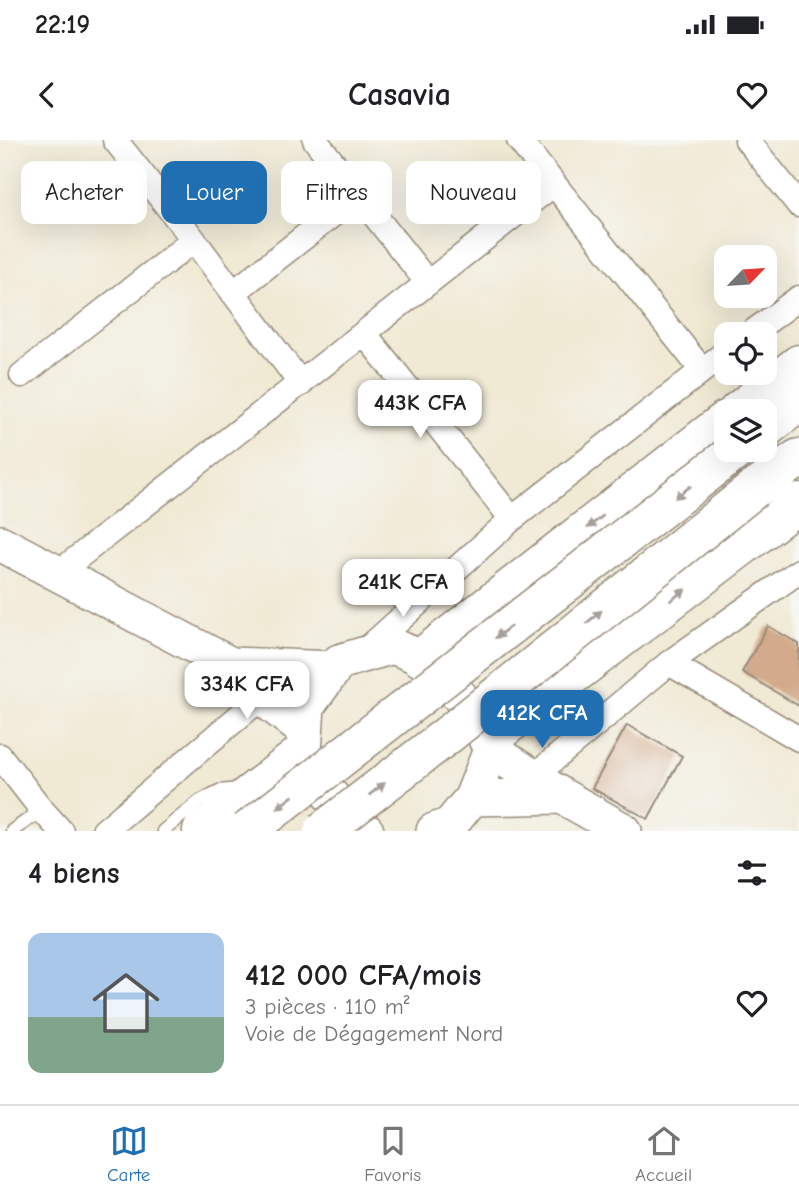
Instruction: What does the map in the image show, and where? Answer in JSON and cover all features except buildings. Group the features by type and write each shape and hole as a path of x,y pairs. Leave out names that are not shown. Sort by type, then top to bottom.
{"highway":[{"path":"753,399 799,363"},
{"path":"777,419 799,402"},
{"path":"421,658 714,429"},
{"path":"323,831 460,725 754,489 799,458"},
{"path":"247,831 722,462"},
{"path":"489,745 799,503"},
{"path":"202,831 260,786 305,742"}],"street":[{"path":"115,140 194,240 301,384"},
{"path":"315,140 332,161"},
{"path":"519,140 702,370"},
{"path":"747,140 799,205"},
{"path":"58,573 554,184"},
{"path":"233,293 321,224"},
{"path":"382,224 428,283"},
{"path":"22,375 194,240"},
{"path":"766,322 799,298"},
{"path":"364,333 512,519"},
{"path":"366,831 356,825 312,774 305,742 307,706 347,662 512,519 714,361"},
{"path":"0,543 231,665 305,742"},
{"path":"533,777 669,663 799,571"},
{"path":"231,665 347,662 393,646 433,663 481,723 489,745 562,796 624,831"},
{"path":"669,663 799,739"},
{"path":"104,831 261,697"},
{"path":"434,831 450,825 472,798 489,745"},
{"path":"0,756 61,831"},
{"path":"472,798 562,796"}],"lane":[{"path":"163,831 200,801 219,791 260,786"},
{"path":"12,831 42,810"}]}
